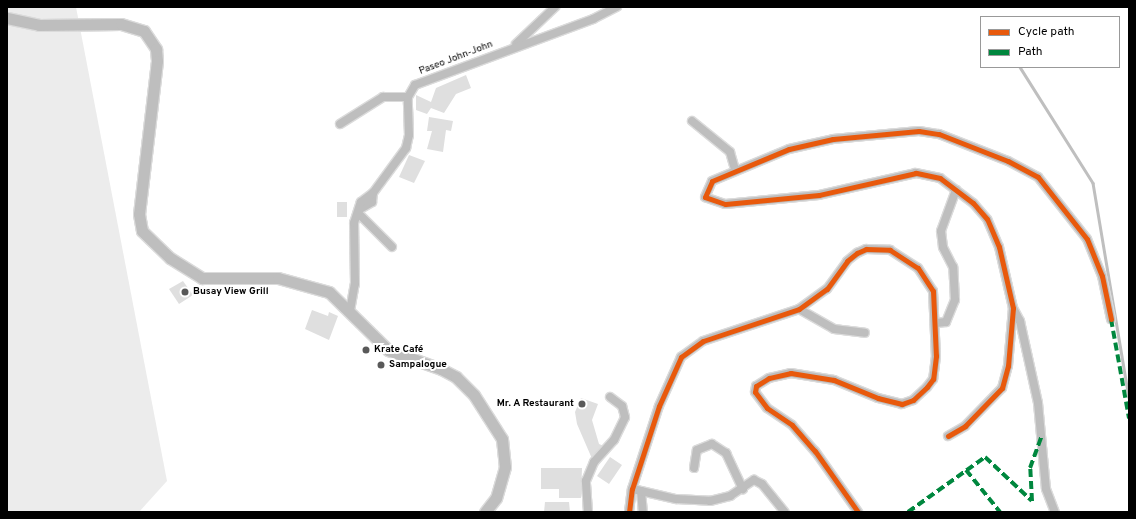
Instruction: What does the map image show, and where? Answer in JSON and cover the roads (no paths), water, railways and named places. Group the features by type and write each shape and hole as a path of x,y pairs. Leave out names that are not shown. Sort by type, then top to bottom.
{"main road":[{"path":"7,18 39,25 121,24 144,31 156,49 157,61 139,214 142,231 170,258 202,278 278,278 329,292 388,350 441,369 456,377 483,408 502,439 504,467 496,498 485,512"}],"street":[{"path":"514,46 555,7"},
{"name":"Paseo John-John","path":"408,97 410,90 422,80 593,19 617,7"},
{"path":"340,124 383,97 408,97 409,140 396,164 373,193 367,207 359,211 354,227 355,284 350,311"},
{"path":"692,121 730,152 735,170"},
{"path":"1055,512 1046,489 1033,380 1020,321 1013,308 999,247 987,219 956,190 940,178 916,173 819,195 725,204 705,197 712,181 735,170 789,149 833,139 920,131 946,136 1038,177 1087,239 1102,276 1110,319"},
{"path":"936,323 946,322 956,300 952,267 943,247 940,231 956,190"},
{"path":"359,211 392,247"},
{"path":"629,512 637,490 659,406 681,357 703,341 799,309 827,289 847,260 857,253 866,249 890,250 910,261 925,277 933,291 936,323 933,379 908,402 878,398 834,380 791,373 769,378 756,386 758,397 792,425 815,451 858,512"},
{"path":"948,436 965,426 1002,388 1008,366 1013,308"},
{"path":"799,309 834,330 865,333"},
{"path":"588,512 586,481 594,462 614,440 625,417 622,406 610,397"},
{"path":"694,468 697,450 712,444 726,453 743,490"},
{"path":"637,490 676,499 710,501 743,490 752,481 757,481 785,512"},
{"path":"637,490 642,512"}],"waterway":[{"path":"1021,68 1093,183 1129,397"}],"place":[{"name":"Busay View Grill","path":"185,292"},
{"name":"Krate Café","path":"366,350"},
{"name":"Sampalogue","path":"381,365"},
{"name":"Mr. A Restaurant","path":"582,404"}]}
